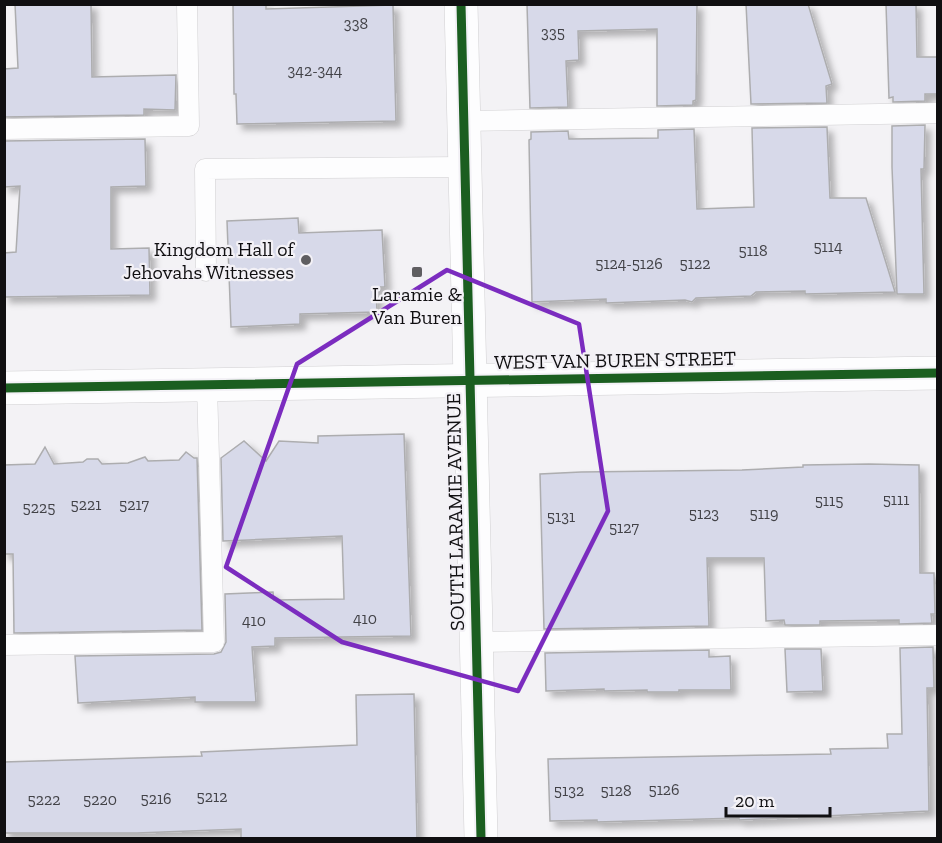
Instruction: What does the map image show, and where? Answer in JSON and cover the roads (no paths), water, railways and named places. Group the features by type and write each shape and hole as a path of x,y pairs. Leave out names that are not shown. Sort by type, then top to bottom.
{"street":[{"name":"SOUTH LARAMIE AVENUE","path":"461,4 481,838"},
{"name":"WEST VAN BUREN STREET","path":"4,388 938,373"}],"lane":[{"path":"4,129 189,126 187,4"},
{"path":"464,121 938,113"},
{"path":"206,271 205,170 465,166"},
{"path":"4,645 214,642 207,385"},
{"path":"476,642 938,635"}],"place":[{"name":"Kingdom Hall of Jehovahs Witnesses","path":"306,260"},
{"name":"Laramie & Van Buren","path":"417,272"}]}
